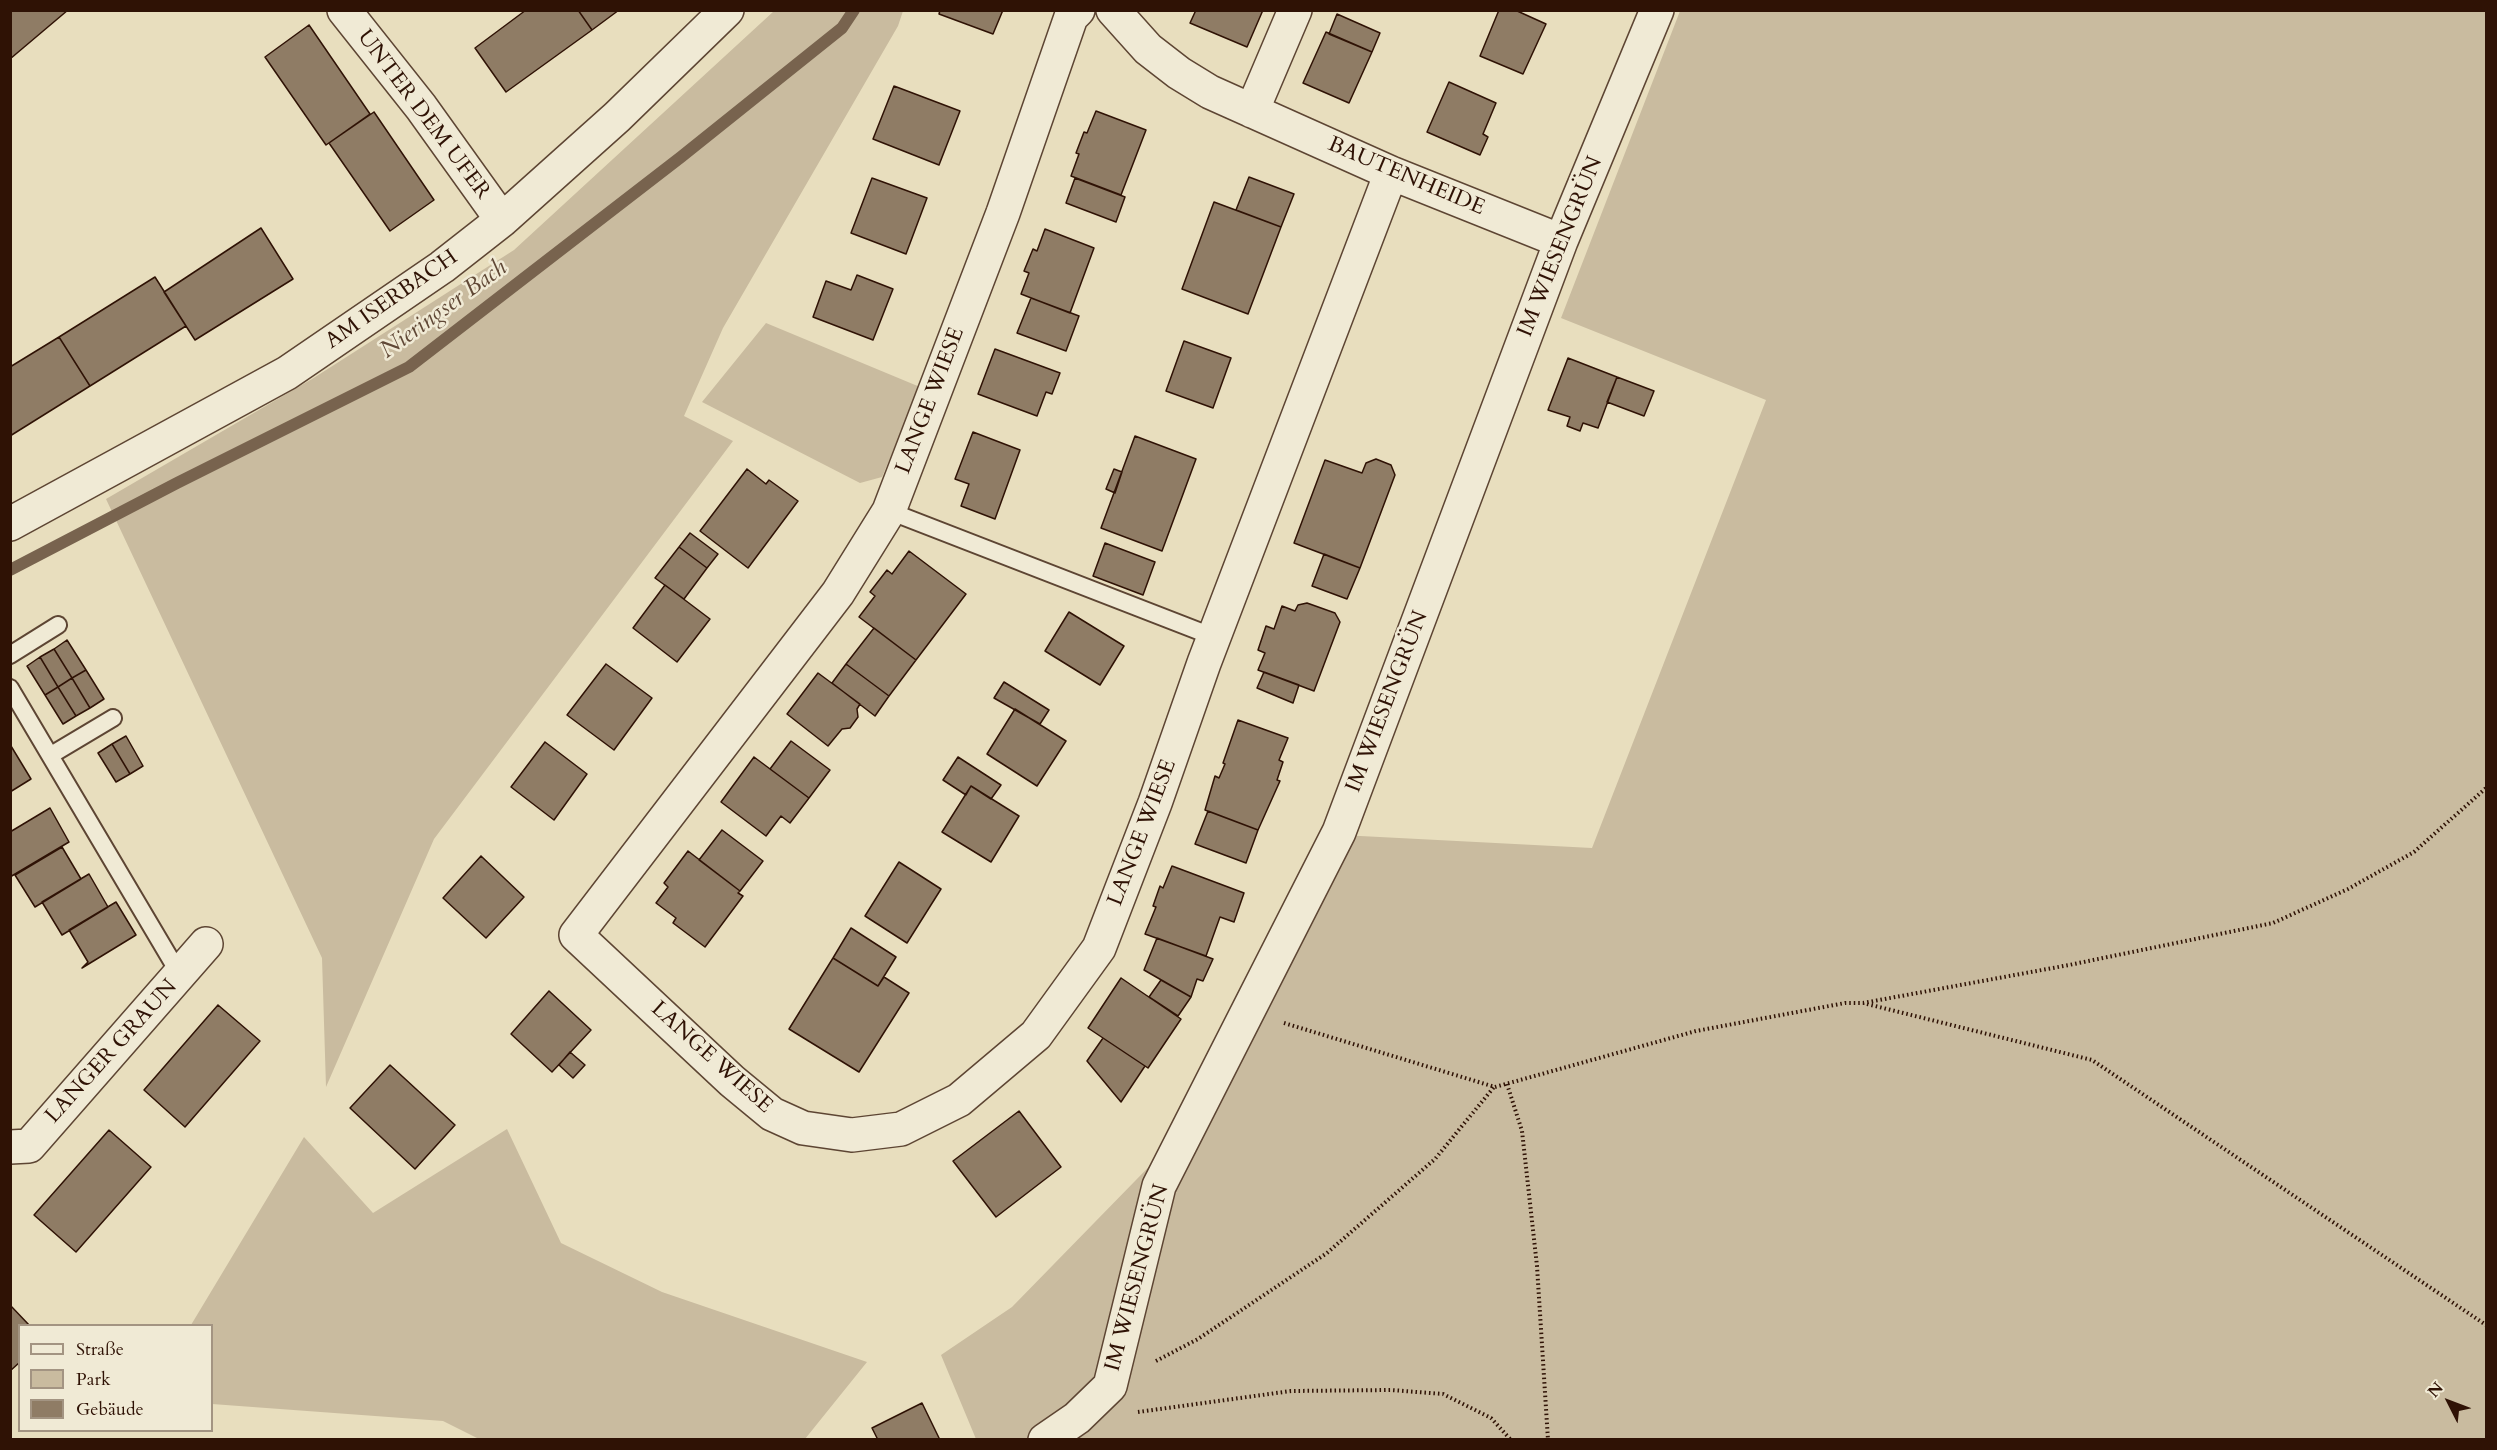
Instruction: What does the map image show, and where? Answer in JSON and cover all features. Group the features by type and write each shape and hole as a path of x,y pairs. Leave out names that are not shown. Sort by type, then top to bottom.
{"street":[{"name":"UNTER DEM UFER","path":"344,10 421,107 502,220"},
{"name":"AM ISERBACH","path":"10,524 287,373 442,267 502,220 617,117 727,10"},
{"name":"LANGE WIESE","path":"1077,10 1071,17 1003,213 889,511 838,594 576,935 732,1081 772,1114 803,1128 852,1136 901,1130 959,1100 1036,1035 1099,948 1155,803 1214,637 1391,172"},
{"name":"BAUTENHEIDE","path":"1113,10 1148,49 1179,73 1210,92 1391,172 1561,241"},
{"path":"1251,111 1295,10"},
{"name":"IM WIESENGRÜN","path":"1110,1386 1159,1186 1339,832 1561,241 1657,10"},
{"name":"LANGER GRAUN","path":"10,1147 29,1146 206,944"},
{"path":"1045,1440 1077,1418 1110,1386"}],"lane":[{"path":"889,511 1214,637"},
{"path":"10,655 58,625"},
{"path":"10,688 180,975"},
{"path":"51,755 113,718"}],"path":[{"path":"1249,1012 1495,1087 1696,1031 2069,965 2273,923 2348,889 2414,852 2486,789"},
{"path":"1863,1003 2092,1060 2487,1325"},
{"path":"1507,1084 1523,1143 1537,1266 1548,1440"},
{"path":"1110,1386 1198,1339 1327,1253 1435,1159 1495,1087"},
{"path":"1077,1418 1291,1392 1391,1390 1443,1394 1491,1418 1511,1440"}],"green space":[{"path":"774,11 903,11 898,26 723,328 684,416 733,441 434,839 326,1087 322,958 106,499 312,379 514,250"},
{"path":"1680,11 2486,11 2486,1439 976,1439 941,1355 1012,1307 1176,1139 1341,835 1592,848 1766,400 1561,318"},
{"path":"766,323 920,387 882,477 860,483 702,402"},
{"path":"507,1129 561,1243 662,1292 867,1362 805,1439 479,1439 443,1421 213,1404 213,1324 192,1324 304,1137 373,1213"}],"building":[{"path":"10,10 68,10 10,59"},
{"path":"526,10 578,10 592,30 506,92 475,48"},
{"path":"578,10 619,10 592,30"},
{"path":"940,10 1003,10 993,34 939,14"},
{"path":"1196,10 1263,10 1247,47 1190,23"},
{"path":"1499,10 1515,10 1546,24 1523,74 1480,56"},
{"path":"1337,14 1380,33 1372,52 1329,34"},
{"path":"309,25 370,114 326,145 265,57"},
{"path":"1326,32 1372,52 1349,103 1303,83"},
{"path":"1449,82 1496,103 1483,134 1488,137 1480,155 1427,132"},
{"path":"894,86 960,111 939,165 873,139"},
{"path":"1096,111 1146,130 1121,195 1071,176 1084,132 1087,133"},
{"path":"374,112 434,200 390,231 329,143"},
{"path":"1249,177 1294,194 1281,227 1236,210"},
{"path":"872,178 927,198 906,254 851,233"},
{"path":"1075,178 1125,197 1116,222 1066,203"},
{"path":"1214,202 1281,227 1248,314 1182,289"},
{"path":"261,228 293,279 195,340 164,292"},
{"path":"1045,229 1094,248 1070,313 1021,294 1029,273 1024,271 1033,249 1037,251"},
{"path":"857,275 893,289 873,340 813,317 826,281 851,290"},
{"path":"155,277 186,326 90,386 59,337"},
{"path":"1031,298 1079,316 1066,351 1017,333"},
{"path":"59,337 90,386 10,436 10,367"},
{"path":"1184,341 1231,358 1213,408 1166,391"},
{"path":"995,349 1060,373 1052,394 1046,392 1037,416 978,394"},
{"path":"1568,358 1617,377 1598,428 1583,423 1580,431 1567,426 1570,417 1548,410"},
{"path":"1617,377 1654,391 1644,416 1607,402"},
{"path":"973,432 1020,450 995,519 961,506 969,484 955,479"},
{"path":"1135,436 1196,459 1162,551 1101,528"},
{"path":"1376,459 1391,465 1395,475 1360,568 1294,543 1325,460 1362,473 1366,463"},
{"path":"747,469 766,484 769,480 798,501 748,568 700,531"},
{"path":"1114,469 1122,472 1115,493 1106,489"},
{"path":"690,533 718,554 707,568 679,547"},
{"path":"1105,543 1155,562 1143,595 1093,576"},
{"path":"679,547 707,568 684,599 655,578"},
{"path":"909,551 966,594 916,660 859,617 875,596 870,592 887,570 892,574"},
{"path":"1324,554 1360,568 1347,599 1312,586"},
{"path":"665,585 710,619 677,662 633,628"},
{"path":"1307,603 1335,613 1340,622 1314,691 1258,670 1265,653 1258,650 1266,626 1274,629 1282,606 1295,611 1298,605"},
{"path":"1069,612 1124,646 1100,685 1045,651"},
{"path":"874,628 916,660 889,696 846,664"},
{"path":"67,640 86,670 72,678 54,649"},
{"path":"54,649 72,678 58,687 40,657"},
{"path":"40,657 58,687 45,695 27,666"},
{"path":"606,664 652,698 614,750 567,715"},
{"path":"846,664 889,696 875,716 832,683"},
{"path":"86,670 104,699 90,708 72,678"},
{"path":"1264,672 1299,685 1293,703 1257,688"},
{"path":"818,673 860,704 857,709 858,717 850,728 842,729 828,746 787,714"},
{"path":"72,678 90,708 76,716 58,687"},
{"path":"1004,682 1049,710 1040,724 994,698"},
{"path":"58,687 76,716 63,724 45,695"},
{"path":"1015,709 1066,741 1037,786 987,754"},
{"path":"1238,720 1288,738 1279,760 1283,762 1277,780 1280,781 1258,830 1205,810 1215,776 1219,778 1225,764 1223,763"},
{"path":"126,736 143,766 130,774 112,744"},
{"path":"791,741 830,770 809,798 770,769"},
{"path":"545,742 587,774 554,820 511,787"},
{"path":"112,744 130,774 116,782 98,753"},
{"path":"10,747 31,779 10,792"},
{"path":"754,757 809,798 790,823 781,816 766,836 721,802"},
{"path":"958,757 1001,785 991,799 971,786 966,795 943,780"},
{"path":"971,786 1019,816 991,862 942,832"},
{"path":"50,808 69,842 10,877 10,832"},
{"path":"1208,811 1258,830 1246,863 1195,844"},
{"path":"722,830 763,861 740,891 699,860"},
{"path":"62,847 81,879 35,907 15,875"},
{"path":"688,851 740,891 738,893 743,896 705,947 673,923 676,918 656,903 668,887 664,883"},
{"path":"481,856 524,897 486,938 443,898"},
{"path":"899,862 941,889 907,943 865,916"},
{"path":"1172,866 1244,893 1234,922 1220,917 1206,956 1145,934 1156,907 1153,906 1160,886 1163,888"},
{"path":"89,874 108,907 62,935 42,902"},
{"path":"116,902 136,935 82,968 88,962 69,930"},
{"path":"851,928 896,957 878,986 833,958"},
{"path":"1157,938 1213,959 1203,981 1197,979 1191,997 1144,970"},
{"path":"833,958 878,986 884,977 909,993 859,1072 789,1029"},
{"path":"1121,978 1181,1019 1148,1068 1088,1028"},
{"path":"1161,980 1191,997 1178,1016 1149,997"},
{"path":"549,991 591,1030 552,1072 511,1034"},
{"path":"218,1005 260,1041 185,1127 144,1090"},
{"path":"1103,1038 1145,1066 1121,1102 1087,1061"},
{"path":"570,1052 585,1065 573,1078 559,1065"},
{"path":"390,1065 455,1125 415,1169 350,1108"},
{"path":"1019,1111 1061,1167 996,1217 953,1161"},
{"path":"109,1130 151,1167 76,1252 34,1215"},
{"path":"10,1305 28,1324 18,1324 18,1364 10,1371"},
{"path":"922,1403 940,1440 878,1440 872,1428"}],"waterway":[{"name":"Nieringser Bach","path":"10,570 177,483 409,367 681,157 842,28 854,10"}]}
